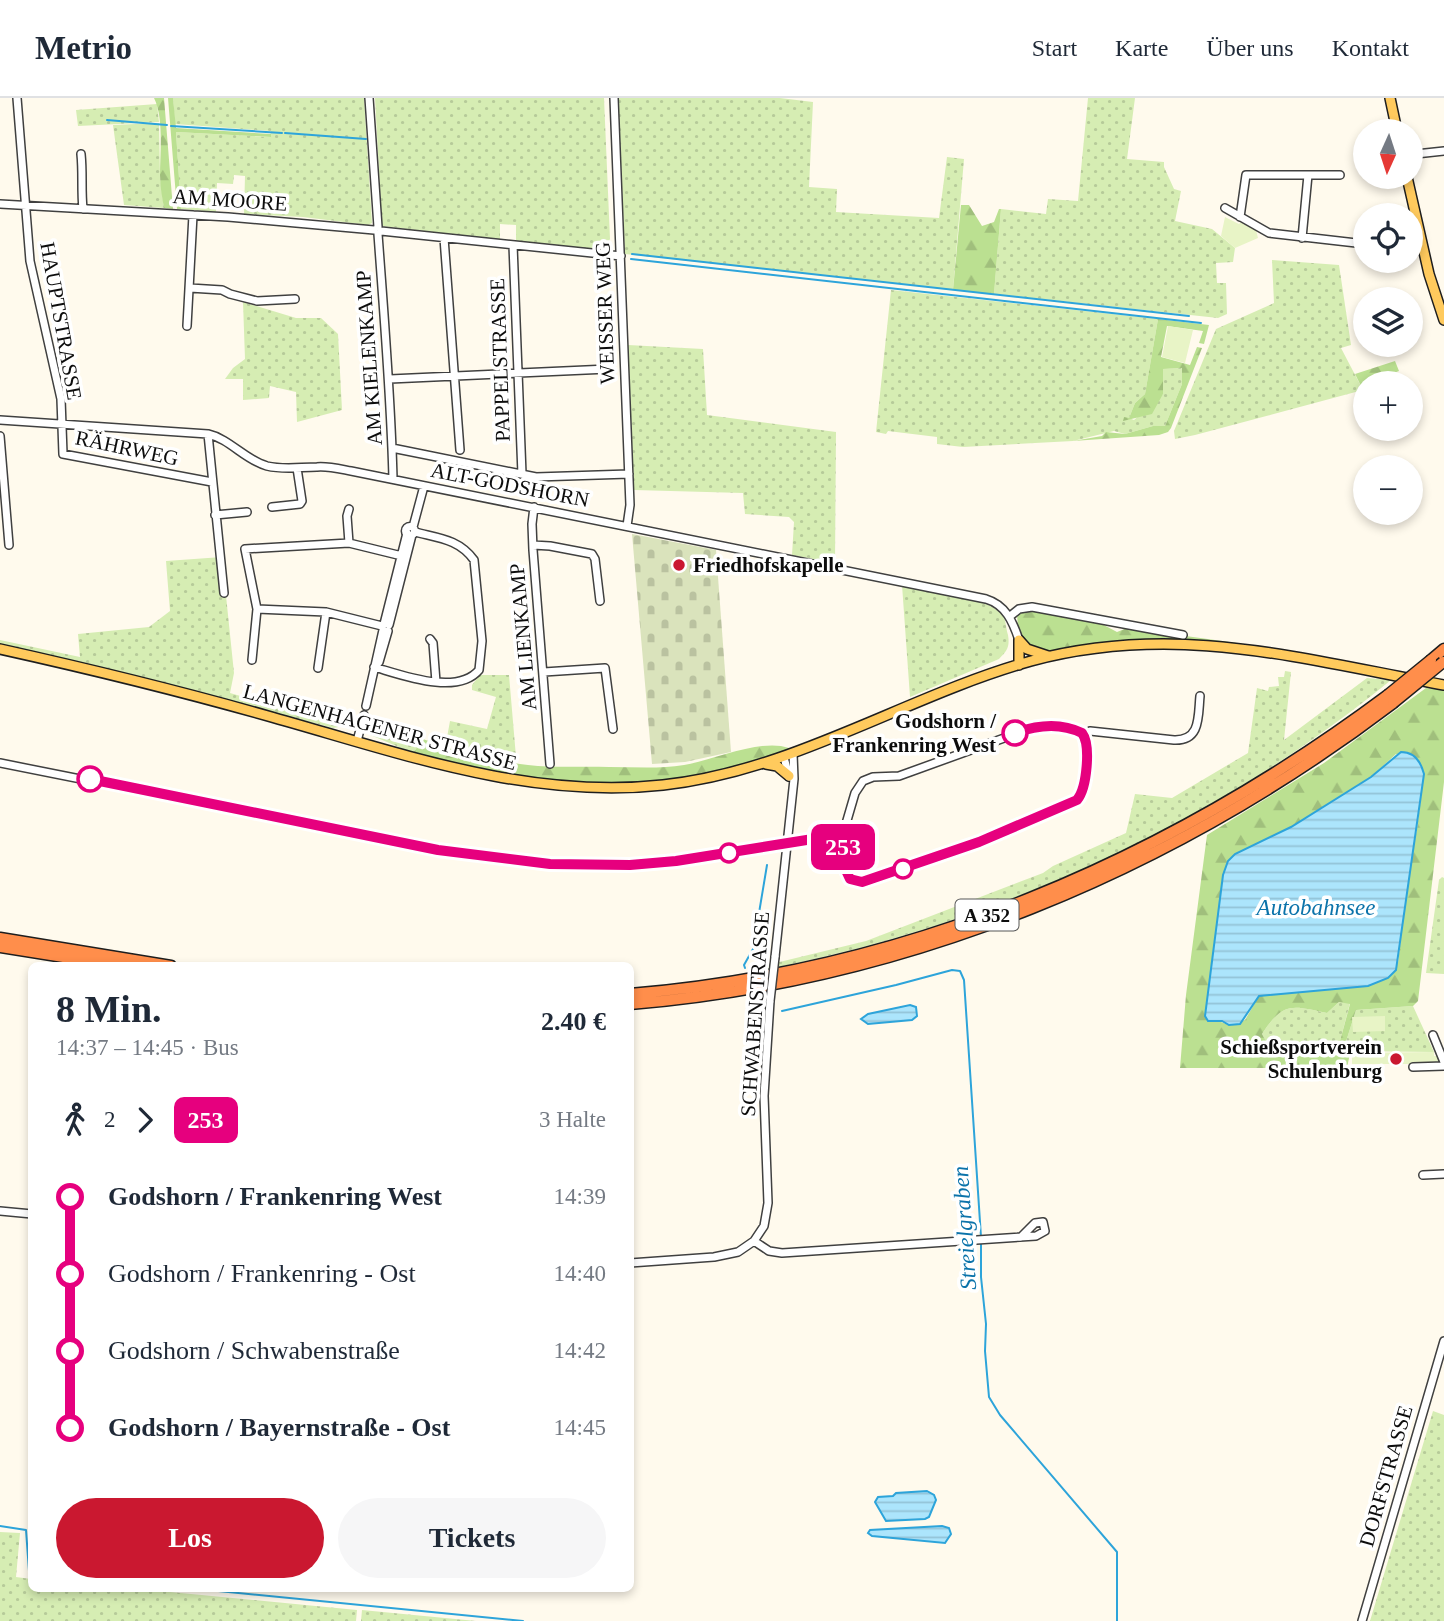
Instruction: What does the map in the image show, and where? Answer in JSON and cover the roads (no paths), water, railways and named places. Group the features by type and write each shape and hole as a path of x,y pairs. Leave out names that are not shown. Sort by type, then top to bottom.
{"highway":[{"name":"A 352","path":"634,1003 732,991 813,976 955,936 1040,905 1123,869 1213,822 1308,764 1441,656"},
{"name":"A 352","path":"634,993 751,978 854,956 953,927 1056,888 1117,861 1209,814 1390,699"},
{"path":"0,938 146,962"},
{"path":"0,947 95,962"}],"main road":[{"path":"1390,98 1394,119"},
{"path":"1423,249 1444,320"},
{"path":"1021,642 1027,649 1050,657"},
{"path":"1021,642 1024,663"},
{"name":"LANGENHAGENER STRASSE","path":"0,649 211,701 441,765 513,781 600,788 663,785 713,777 765,763 1024,663 1122,645 1215,645 1271,652 1444,685"},
{"path":"765,763 777,766 789,776"}],"street":[{"name":"HAUPTSTRASSE","path":"17,98 30,261 61,399 61,424"},
{"name":"AM KIELENKAMP","path":"369,98 390,379 393,479"},
{"name":"WEISSER WEG","path":"614,98 629,474 630,507 627,526"},
{"path":"1423,154 1444,151"},
{"path":"81,153 83,209"},
{"path":"1240,217 1246,175 1340,175"},
{"path":"1302,238 1308,175"},
{"name":"AM MOORE","path":"0,204 313,223 621,256"},
{"path":"1225,208 1269,233 1353,243"},
{"path":"187,326 193,215"},
{"path":"444,238 460,450"},
{"name":"PAPPELSTRASSE","path":"513,245 522,474"},
{"path":"190,288 222,290 230,295 257,301 295,299"},
{"path":"390,379 608,369"},
{"name":"ALT-GODSHORN","path":"0,420 208,434 222,439 255,461 275,467 332,467 986,599 1000,605 1009,617"},
{"name":"RÄHRWEG","path":"61,424 62,454 65,456 212,482"},
{"name":"RÄHRWEG","path":"208,434 224,593"},
{"path":"0,436 9,545"},
{"path":"392,447 541,477 629,474"},
{"path":"272,507 300,504 302,501 297,468"},
{"path":"366,706 422,485"},
{"name":"AM LIENKAMP","path":"534,507 531,524 550,764"},
{"path":"349,509 349,543"},
{"path":"215,515 247,512"},
{"path":"374,667 436,682 468,680 479,670 482,641 477,569 474,560 467,550 457,543 411,531"},
{"path":"252,660 257,609 246,549 349,543 403,556"},
{"path":"533,545 592,554 596,559 600,601"},
{"path":"1021,642 1009,617 1019,609 1032,607 1183,635"},
{"path":"257,609 326,612 385,627"},
{"path":"318,668 326,612"},
{"path":"430,639 433,643 436,682"},
{"path":"544,672 605,668 613,729"},
{"path":"1084,736 1090,731 1186,740 1197,728 1200,696"},
{"path":"357,741 363,715"},
{"path":"1034,726 1071,728 1084,736 1088,746 1083,788 1077,800 1037,819 872,880 857,882 850,879 844,869 844,834 858,788 867,779 899,776 1034,726"},
{"name":"SCHWABENSTRASSE","path":"789,755 792,788"},
{"name":"SCHWABENSTRASSE","path":"754,1241 764,1226 768,1208 763,1113 765,1059 794,779 789,755"},
{"path":"0,763 420,846 508,860 584,866 630,865 705,857 844,834"},
{"path":"1413,1067 1444,1064 1433,1035"},
{"path":"1423,1175 1444,1174"},
{"path":"0,1211 28,1214"},
{"path":"634,1263 729,1255 754,1241 775,1253 1021,1237"},
{"name":"DORFSTRASSE","path":"1362,1621 1441,1359 1444,1340"}],"water":[{"name":"Autobahnsee","path":"1401,752 1417,758 1424,774 1396,970 1388,978 1368,986 1259,996 1240,1024 1208,1021 1205,1016 1223,875 1228,861 1235,854 1291,827 1371,777"},
{"path":"910,1005 916,1007 917,1016 912,1020 868,1024 861,1019 868,1014"},
{"path":"927,1491 934,1495 936,1500 929,1517 925,1519 886,1521 875,1502 878,1497 893,1496 896,1493"},
{"path":"942,1526 949,1528 951,1534 945,1543 872,1536 868,1533 870,1530"}],"waterway":[{"path":"107,120 167,125"},
{"path":"171,126 282,133"},
{"path":"285,133 366,139"},
{"path":"632,254 1189,316"},
{"path":"631,259 1201,323"},
{"name":"Streielgraben","path":"745,968 753,949 767,865"},
{"name":"Streielgraben","path":"782,1011 952,970 960,971 964,980 981,1237"},
{"name":"Streielgraben","path":"751,1000 753,1010 760,1014"},
{"name":"Streielgraben","path":"981,1242 989,1397 1000,1415 1117,1552 1117,1621"},
{"path":"0,1526 26,1530 28,1557"},
{"path":"228,1592 523,1621"}],"place":[{"name":"Friedhofskapelle","path":"679,565"},
{"name":"Godshorn / Frankenring West","path":"1015,733"},
{"name":"Schießsportverein Schulenburg","path":"1396,1059"}]}
